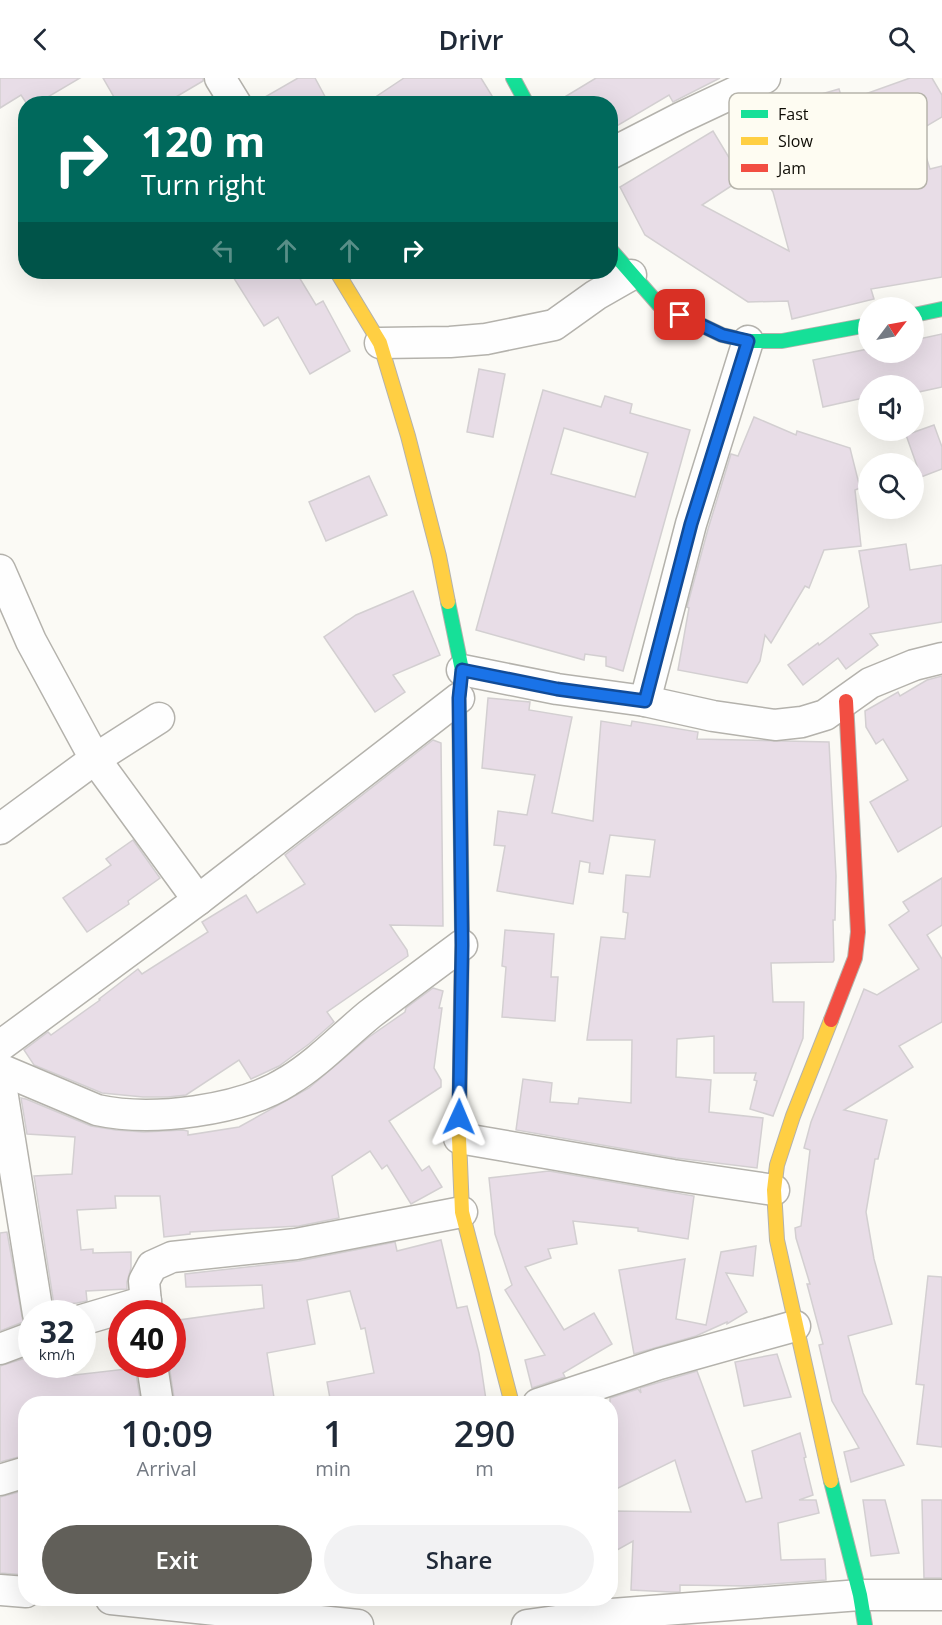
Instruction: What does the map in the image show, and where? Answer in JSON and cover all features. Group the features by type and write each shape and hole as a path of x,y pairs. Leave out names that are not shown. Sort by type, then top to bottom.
{"street":[{"path":"220,78 231,96"},
{"path":"513,78 523,96"},
{"path":"733,93 765,78"},
{"path":"618,150 729,95"},
{"path":"618,259 658,305 735,338 782,341 858,327"},
{"path":"380,343 486,339 554,325 596,295 631,275"},
{"path":"341,279 380,343 408,436 439,556 460,684 462,945 459,1138 462,1212 510,1396"},
{"path":"924,313 942,309"},
{"path":"645,701 691,524 735,338"},
{"path":"0,570 31,641 95,759 198,900"},
{"path":"0,1046 198,900 460,684 557,689 645,701 713,716 775,725 802,722 825,715 870,683 914,665 942,658"},
{"path":"846,701 858,932 855,958 793,1116 777,1165 774,1190 777,1240 839,1515 860,1595 865,1625"},
{"path":"0,829 95,759 159,718"},
{"path":"0,1069 75,1101 110,1113 166,1114 214,1108 251,1098 288,1082 369,1015 462,945"},
{"path":"0,1078 36,1300"},
{"path":"459,1138 774,1190"},
{"path":"145,1300 144,1281 152,1266 172,1257 296,1244 462,1212"},
{"path":"562,1396 659,1364 795,1326"},
{"path":"0,1348 18,1342"},
{"path":"154,1378 157,1396"},
{"path":"0,1480 18,1474"},
{"path":"0,1590 18,1591"},
{"path":"527,1625 598,1613 860,1595 942,1595"},
{"path":"167,1606 296,1622 358,1625"}],"building":[{"path":"0,78 80,78 50,96 21,95 0,108"},
{"path":"103,78 203,78 203,81 178,96 113,96"},
{"path":"298,78 315,78 325,96 267,96"},
{"path":"404,78 481,78 492,96 377,96"},
{"path":"596,78 720,78 673,102 669,95 618,125 618,96 566,96"},
{"path":"910,78 932,78 942,95 942,117 927,126 927,93 868,93"},
{"path":"839,89 840,93 825,93"},
{"path":"713,131 729,157 729,187 702,205 789,251 771,189 927,189 927,160 930,169 942,166 942,277 871,289 873,297 858,297 858,303 792,319 788,301 748,302 645,235 620,187"},
{"path":"234,279 300,279 316,305 323,301 350,351 310,374 278,317 264,326"},
{"path":"942,334 942,387 924,391 924,375 858,375 858,399 823,407 813,360 858,351 858,363 924,363 924,338"},
{"path":"479,369 505,374 493,437 467,432"},
{"path":"543,390 601,407 605,396 632,404 630,413 690,430 623,671 606,666 606,657 585,654 584,660 476,630","holes":["564,428 648,453 635,497 551,474"]},
{"path":"754,417 796,435 797,431 850,448 858,480 858,489 855,490 861,546 824,550 809,588 805,586 771,643 765,635 760,661 747,683 678,670 689,608 687,607 708,529 731,454 738,456"},
{"path":"934,425 942,447 942,469 924,476 924,453 912,453 908,441 924,441 924,429"},
{"path":"369,476 387,515 326,541 309,502"},
{"path":"906,544 910,570 942,565 942,622 870,634 878,645 846,669 838,658 803,685 788,665 869,607 859,551"},
{"path":"413,591 440,655 393,675 405,692 375,712 324,637 356,615"},
{"path":"942,676 942,826 898,852 870,802 908,780 883,739 876,744 866,727 865,711 898,692 900,696 927,680"},
{"path":"488,698 530,702 529,710 572,717 552,813 593,821 601,721 631,726 632,721 698,732 697,739 829,742 836,876 835,920 833,920 834,960 833,962 771,963 773,1002 804,1002 803,1038 773,1116 750,1109 757,1081 754,1080 756,1073 714,1073 714,1036 677,1039 676,1077 711,1080 709,1112 763,1118 757,1168 676,1158 516,1130 523,1079 552,1083 550,1102 578,1104 579,1098 631,1103 632,1040 587,1040 601,937 625,939 628,913 623,912 626,875 650,877 655,840 610,835 603,874 589,872 590,863 580,861 573,904 497,891 505,846 494,845 498,811 527,815 535,775 482,768"},
{"path":"433,740 441,743 443,926 390,925 407,950 408,956 327,1012 334,1022 309,1044 279,1066 251,1079 239,1060 186,1095 168,1097 102,1093 34,1065 24,1050 48,1032 51,1035 138,969 142,974 208,932 202,922 246,895 257,913 305,884 285,855"},
{"path":"133,840 160,878 128,901 129,904 87,932 63,898 111,865 106,859"},
{"path":"942,878 942,925 927,935 942,959 942,1022 899,1046 913,1067 844,1110 887,1120 878,1159 875,1159 866,1212 874,1259 892,1324 848,1336 863,1393 904,1465 851,1482 844,1452 859,1448 832,1401 819,1345 823,1344 807,1284 810,1284 796,1238 795,1228 801,1226 810,1150 804,1148 811,1122 864,989 877,995 919,969 889,925 909,911 903,902"},
{"path":"505,930 554,934 551,977 558,977 555,1021 502,1017 506,967 502,966"},
{"path":"433,988 443,991 439,1008 442,1008 434,1068 441,1080 441,1087 389,1121 422,1171 429,1166 442,1187 411,1204 387,1165 382,1169 370,1151 332,1176 339,1218 299,1226 190,1232 190,1234 164,1237 160,1196 115,1196 116,1208 77,1210 81,1250 93,1249 93,1253 131,1252 127,1289 86,1291 87,1300 53,1300 34,1176 72,1174 75,1137 27,1134 21,1098 91,1126 116,1130 144,1132 183,1130 188,1131 188,1135 239,1127 309,1088 369,1037 405,1012 406,1008"},
{"path":"549,1171 694,1196 688,1239 638,1231 638,1228 573,1221 577,1244 548,1249 551,1258 525,1267 564,1330 594,1313 612,1344 563,1373 565,1377 532,1388 525,1360 545,1355 505,1290 512,1285 495,1234 489,1178"},
{"path":"7,1232 19,1300 18,1324 0,1331 0,1233"},
{"path":"441,1240 457,1308 467,1306 479,1353 485,1396 330,1396 327,1382 374,1373 365,1328 361,1329 350,1291 307,1300 315,1344 267,1353 274,1396 174,1396 171,1378 186,1378 186,1319 264,1308 262,1285 186,1287 185,1274 299,1261 395,1242 397,1251"},
{"path":"756,1246 753,1276 726,1273 747,1312 727,1324 727,1322 696,1336 634,1354 619,1270 685,1259 676,1319 706,1325 721,1252"},
{"path":"928,1276 942,1277 942,1447 917,1444 924,1385 916,1384"},
{"path":"777,1354 791,1397 744,1406 735,1362"},
{"path":"18,1360 18,1378 96,1378 96,1372 108,1371 108,1378 137,1378 140,1396 18,1396 18,1457 0,1462 0,1366"},
{"path":"697,1371 746,1502 762,1498 752,1451 800,1433 813,1495 799,1500 816,1500 819,1513 778,1523 781,1560 825,1559 826,1580 746,1586 680,1585 680,1592 631,1590 633,1541 618,1549 618,1511 691,1512 675,1460 618,1488 616,1396 638,1389 641,1393 640,1388"},
{"path":"18,1492 18,1574 0,1573 0,1497"},
{"path":"863,1500 885,1500 899,1553 871,1556"},
{"path":"922,1500 942,1500 942,1578 924,1578"}],"traffic: fast":[{"path":"513,78 523,96"},
{"path":"618,258 659,305 722,335 748,341 782,341 858,327"},
{"path":"924,313 942,309"},
{"path":"448,602 462,670 459,698 462,932"},
{"path":"831,1481 860,1595 865,1625"}],"traffic: slow":[{"path":"341,279 380,343 408,436 439,556 448,602"},
{"path":"462,932 459,1138 462,1212 510,1396"},
{"path":"831,1020 793,1116 777,1165 774,1190 777,1240 831,1481"}],"traffic: jam":[{"path":"831,1020 855,958 858,932 846,701"}],"route":[{"path":"459,1117 462,945 459,698 462,670 557,689 645,701 691,524 748,341 722,335 680,315"}]}
